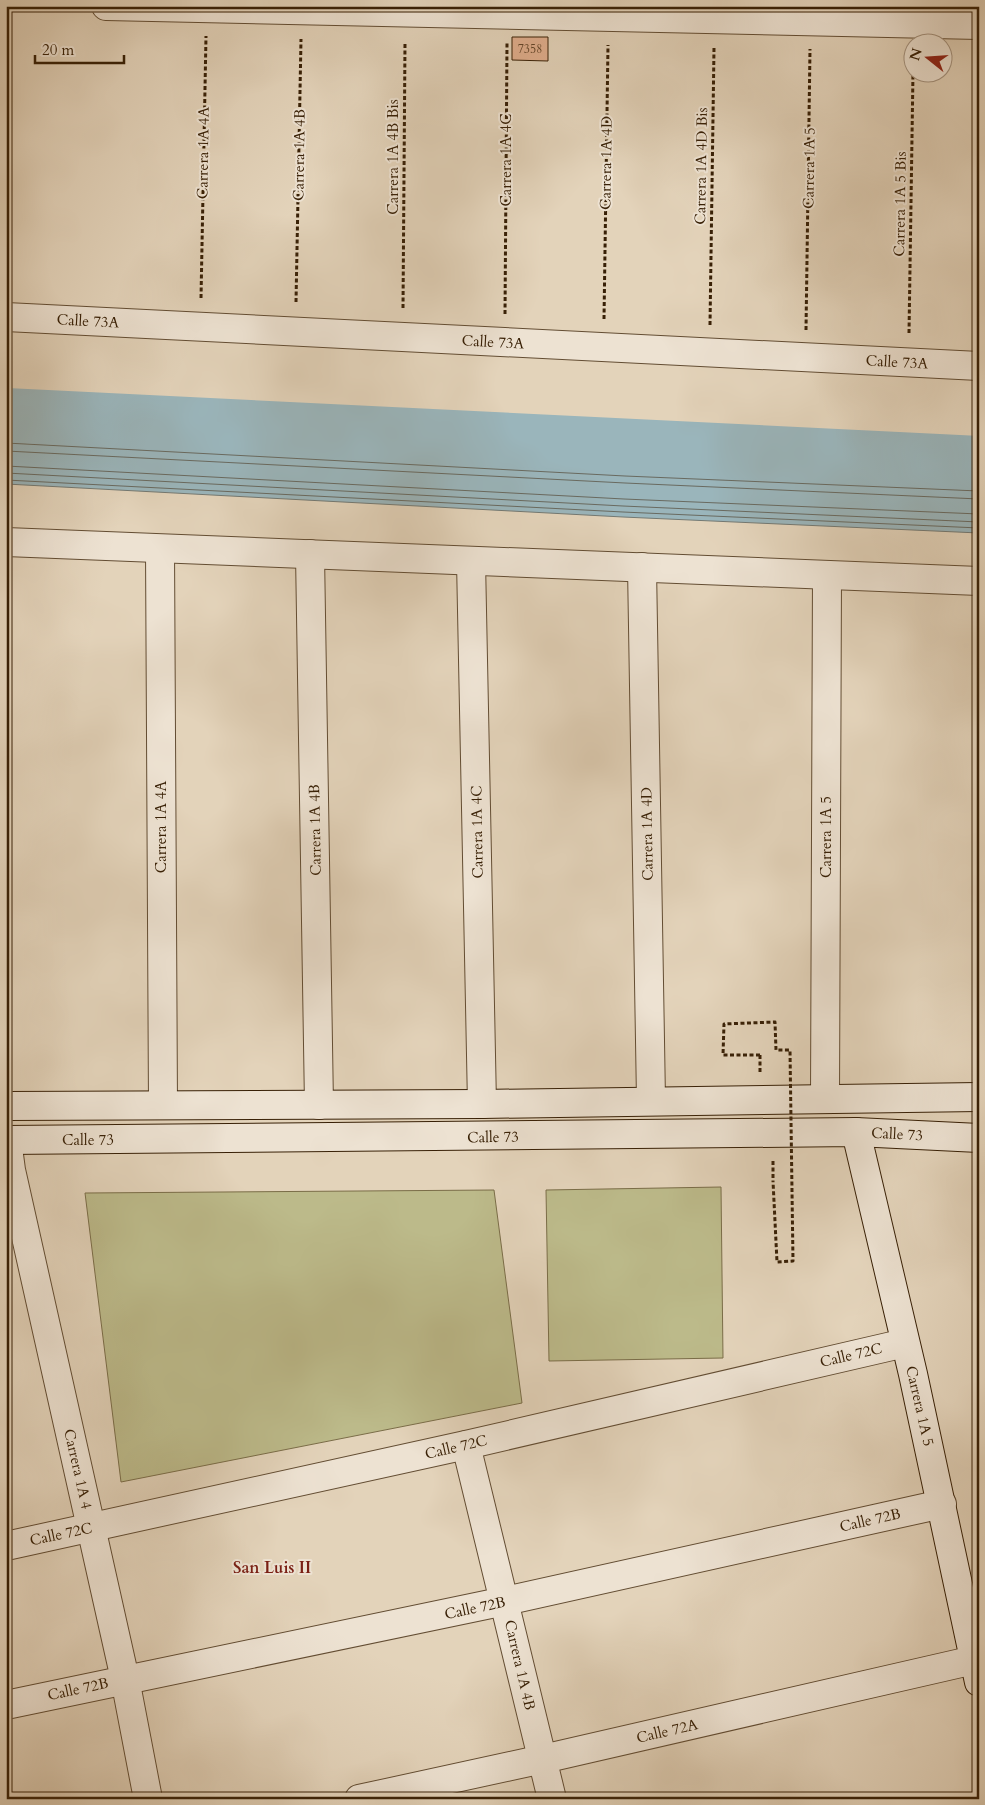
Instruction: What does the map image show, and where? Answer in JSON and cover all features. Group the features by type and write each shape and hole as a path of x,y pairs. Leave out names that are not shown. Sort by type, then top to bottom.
{"street":[{"path":"106,6 979,25"},
{"name":"Calle 73A","path":"6,317 979,366"},
{"path":"6,542 979,581"},
{"name":"Carrera 1A 4A","path":"160,549 162,1106"},
{"name":"Carrera 1A 4B","path":"310,554 319,1105"},
{"name":"Carrera 1A 4C","path":"471,561 482,1104"},
{"name":"Carrera 1A 4D","path":"642,568 651,1100"},
{"name":"Carrera 1A 5","path":"825,1099 827,575"},
{"path":"6,1106 482,1104 651,1100 979,1097"},
{"name":"Carrera 1A 5","path":"856,1132 942,1504 976,1671"},
{"name":"Calle 73","path":"7,1140 856,1132 979,1138"},
{"name":"Carrera 1A 4","path":"7,1140 11,1170 125,1679 148,1799"},
{"name":"Calle 72C","path":"6,1546 466,1445 905,1343"},
{"name":"Carrera 1A 4B","path":"466,1445 506,1601 552,1799"},
{"name":"Calle 72B","path":"6,1705 506,1601 942,1504"},
{"name":"Calle 72A","path":"359,1799 543,1759 976,1671"}],"path":[{"name":"Carrera 1A 4A","path":"201,298 208,8"},
{"name":"Carrera 1A 4B","path":"296,303 302,11"},
{"name":"Carrera 1A 4B Bis","path":"403,309 406,12"},
{"name":"Carrera 1A 4C","path":"505,314 507,15"},
{"name":"Carrera 1A 4D","path":"604,320 608,17"},
{"name":"Carrera 1A 4D Bis","path":"710,325 714,19"},
{"name":"Carrera 1A 5","path":"806,330 811,21"},
{"name":"Carrera 1A 5 Bis","path":"909,336 913,82"},
{"path":"760,1055 723,1054 724,1024 775,1022 776,1050 790,1050 793,1261 777,1262 772,1158"}],"shaded area":[{"path":"721,1187 723,1358 549,1361 546,1190"},
{"path":"494,1190 522,1403 121,1482 85,1193"}],"water":[{"path":"6,432 626,465 979,480 979,533 623,517 6,484"}],"building":[{"path":"512,37 548,37 548,61 512,60"}],"waterway":[{"path":"6,415 979,463"}],"district":[{"name":"San Luis II","path":"272,1567"}]}
